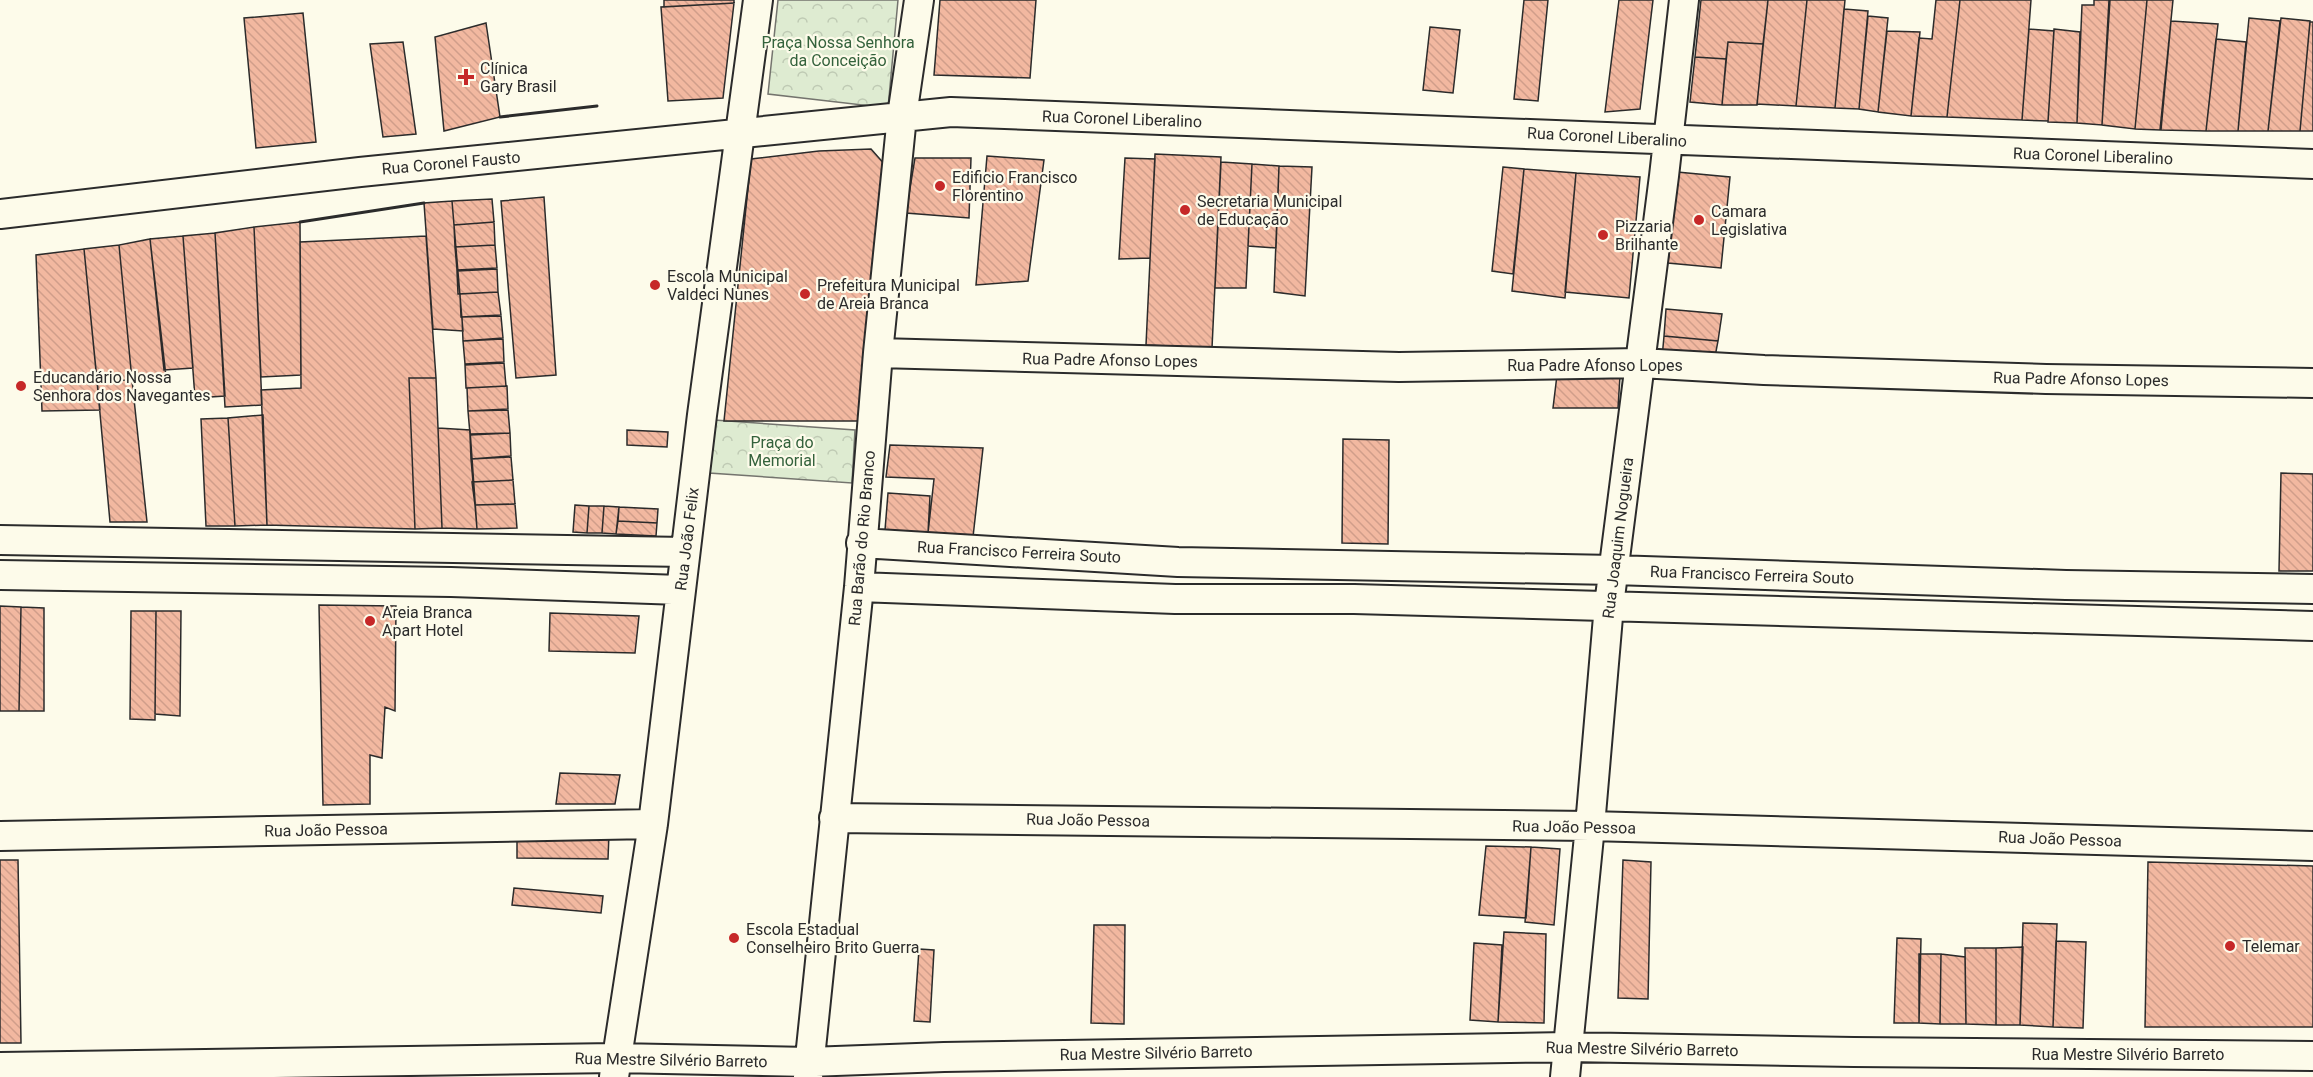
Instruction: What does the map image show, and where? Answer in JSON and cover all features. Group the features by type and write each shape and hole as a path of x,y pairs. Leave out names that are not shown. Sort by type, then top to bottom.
{"street":[{"name":"Rua João Felix","path":"615,1067 653,824 680,590 738,135 758,0"},
{"name":"Rua Barão do Rio Branco","path":"809,1070 859,587 878,353 902,116 919,0"},
{"name":"Rua Joaquim Nogueira","path":"1565,1077 1609,605 1669,140 1684,0"},
{"name":"Rua Coronel Liberalino","path":"902,116 951,112 2313,164"},
{"name":"Rua Coronel Fausto","path":"0,214 360,172 512,158 705,136 738,135 902,116"},
{"name":"Rua Padre Afonso Lopes","path":"878,353 1399,367 1640,363 1764,370 2035,379 2313,383"},
{"path":"0,540 685,552"},
{"path":"34,575 36,541"},
{"name":"Rua Francisco Ferreira Souto","path":"861,543 1178,562 1614,570 2066,585 2313,589"},
{"path":"252,546 252,578"},
{"path":"371,581 372,547"},
{"path":"451,549 451,582"},
{"path":"1175,599 1178,562"},
{"path":"1401,567 1402,600"},
{"path":"0,575 451,582 680,590"},
{"path":"2063,620 2066,585"},
{"path":"859,587 1175,599 1402,600 2313,626"},
{"name":"Rua João Pessoa","path":"834,818 1590,826 2313,846"},
{"name":"Rua João Pessoa","path":"0,836 653,824"},
{"name":"Rua Mestre Silvério Barreto","path":"0,1068 615,1067 809,1070 955,1057 1568,1047 2313,1056"}],"green space":[{"name":"Praça Nossa Senhora da Conceição","path":"778,0 898,0 888,108 768,94"},
{"name":"Praça do Memorial","path":"714,420 855,430 852,483 709,473"}],"building":[{"path":"664,0 734,0 734,3 664,7"},
{"path":"940,0 1036,0 1030,78 934,75"},
{"path":"1524,0 1548,0 1538,101 1514,99"},
{"path":"1619,0 1653,0 1640,109 1605,112"},
{"path":"1701,0 1768,0 1763,44 1728,42 1726,59 1695,57"},
{"path":"1768,0 1807,0 1796,106 1757,104"},
{"path":"1807,0 1845,0 1835,108 1796,106"},
{"path":"1936,0 1960,0 1947,117 1911,116 1919,38 1932,39"},
{"path":"1960,0 2031,0 2022,120 1947,117"},
{"path":"2094,0 2109,0 2102,125 2077,123 2082,5 2094,5"},
{"path":"2110,0 2147,0 2135,129 2102,125"},
{"path":"2147,0 2173,0 2160,130 2135,129"},
{"path":"734,3 723,98 668,101 661,7"},
{"path":"1844,9 1868,11 1859,109 1835,108"},
{"path":"303,13 316,142 256,148 244,18"},
{"path":"1868,16 1888,18 1878,112 1859,109"},
{"path":"2249,18 2280,21 2268,131 2238,131"},
{"path":"2281,18 2310,21 2300,131 2268,131"},
{"path":"2171,21 2218,24 2206,131 2161,130"},
{"path":"2310,22 2313,22 2313,131 2300,131"},
{"name":"Clínica Gary Brasil","path":"486,23 500,117 444,131 435,37"},
{"path":"1430,27 1460,30 1453,93 1423,90"},
{"path":"2029,29 2054,31 2048,121 2022,120"},
{"path":"2054,29 2080,32 2077,123 2048,122"},
{"path":"1887,31 1920,32 1911,116 1878,112"},
{"path":"2216,39 2246,42 2238,131 2206,131"},
{"path":"403,42 416,134 383,137 370,44"},
{"path":"1728,42 1763,44 1757,105 1722,105"},
{"path":"1695,57 1726,59 1722,105 1690,102"},
{"name":"Prefeitura Municipal de Areia Branca","path":"871,149 887,167 860,421 724,421 751,159 819,151"},
{"name":"Secretaria Municipal de Educação","path":"1155,154 1221,157 1212,348 1146,345"},
{"path":"987,156 1044,160 1028,281 976,285"},
{"name":"Edificio Francisco Florentino","path":"915,158 971,158 969,218 906,213"},
{"path":"1125,158 1155,159 1150,258 1119,259"},
{"path":"1221,162 1252,164 1246,288 1215,288"},
{"path":"1252,164 1279,166 1276,248 1248,246"},
{"path":"1279,166 1312,167 1305,296 1274,292"},
{"path":"1503,167 1524,169 1513,274 1492,271"},
{"path":"1524,169 1576,173 1565,298 1512,291"},
{"name":"Camara Legislativa","path":"1677,172 1730,177 1721,268 1668,263"},
{"name":"Pizzaria Brilhante","path":"1576,173 1640,177 1629,298 1565,292"},
{"path":"544,197 556,375 516,378 501,201"},
{"path":"492,199 494,222 454,225 452,201"},
{"path":"452,201 463,331 433,329 424,203"},
{"path":"300,222 301,375 261,377 254,227"},
{"path":"494,222 495,245 455,247 454,225"},
{"path":"254,227 262,405 225,407 215,233"},
{"path":"215,233 225,396 195,398 183,236"},
{"path":"183,236 193,368 164,370 150,239"},
{"path":"426,236 436,378 409,378 415,529 267,525 261,390 301,388 300,242"},
{"path":"150,239 166,376 132,380 119,245"},
{"path":"119,245 132,380 97,381 84,249"},
{"path":"495,245 497,268 457,270 455,247"},
{"path":"84,249 100,410 42,411 36,255"},
{"path":"497,269 498,292 458,294 457,271"},
{"path":"498,292 501,315 461,317 460,294"},
{"path":"1666,309 1722,314 1718,341 1664,336"},
{"path":"501,316 503,338 463,341 462,317"},
{"path":"1664,336 1718,341 1714,362 1662,358"},
{"path":"503,339 504,362 465,364 463,341"},
{"path":"504,363 506,386 466,388 465,365"},
{"path":"1557,375 1620,376 1618,408 1553,408"},
{"path":"409,378 436,378 442,528 415,529"},
{"path":"132,380 147,522 110,522 97,381"},
{"path":"507,386 508,409 468,411 467,388"},
{"path":"508,410 510,433 470,434 468,411"},
{"path":"263,415 267,525 235,526 228,418"},
{"path":"228,418 235,526 206,526 201,419"},
{"path":"438,428 470,430 477,529 442,528"},
{"path":"627,430 668,432 667,447 627,445"},
{"path":"510,433 511,456 471,459 470,435"},
{"path":"1343,439 1389,440 1388,544 1342,543"},
{"path":"890,445 983,448 973,537 928,533 934,479 886,477"},
{"path":"511,457 513,480 473,482 471,459"},
{"path":"2281,473 2313,474 2313,571 2279,571"},
{"path":"513,480 515,504 475,505 472,482"},
{"path":"888,493 930,496 928,533 885,530"},
{"path":"515,504 517,528 477,529 475,505"},
{"path":"575,505 589,506 587,533 573,532"},
{"path":"589,506 604,506 602,533 587,533"},
{"path":"604,506 619,507 616,534 602,533"},
{"path":"619,507 658,509 657,523 618,521"},
{"path":"618,521 657,523 656,536 616,534"},
{"path":"319,605 396,606 395,711 385,707 382,758 370,755 370,804 323,805"},
{"path":"0,606 21,607 19,711 0,711"},
{"path":"21,607 44,608 44,711 19,711"},
{"path":"131,611 156,611 155,720 130,719"},
{"path":"156,611 181,611 180,716 155,714"},
{"path":"550,613 639,616 635,653 549,651"},
{"path":"560,773 620,775 615,804 556,804"},
{"path":"609,834 608,859 517,858 517,835"},
{"path":"1486,846 1531,847 1526,918 1479,915"},
{"path":"1531,847 1560,849 1554,925 1525,922"},
{"path":"0,860 18,860 21,1043 0,1043"},
{"path":"1623,860 1651,862 1648,999 1618,998"},
{"name":"Telemar","path":"2148,862 2313,866 2313,1027 2145,1027"},
{"path":"514,888 603,896 601,913 512,905"},
{"path":"2023,923 2057,924 2053,1027 2020,1025"},
{"path":"1094,925 1125,925 1124,1024 1091,1023"},
{"path":"1504,932 1546,934 1544,1023 1498,1022"},
{"path":"1897,938 1921,939 1919,1023 1894,1023"},
{"path":"2056,941 2086,942 2083,1028 2053,1027"},
{"path":"1474,943 1502,945 1498,1022 1470,1020"},
{"path":"2023,947 2020,1025 1996,1025 1996,948"},
{"path":"1965,948 1996,948 1996,1025 1966,1024"},
{"path":"919,949 934,950 930,1022 914,1021"},
{"path":"1919,954 1941,954 1940,1024 1919,1023"},
{"path":"1941,954 1965,957 1966,1024 1940,1024"}],"wall":[{"path":"500,117 597,106"},
{"path":"300,222 424,203"}],"place":[{"name":"Clínica Gary Brasil","path":"466,77"},
{"name":"Edificio Francisco Florentino","path":"940,186"},
{"name":"Secretaria Municipal de Educação","path":"1185,210"},
{"name":"Camara Legislativa","path":"1699,220"},
{"name":"Pizzaria Brilhante","path":"1603,235"},
{"name":"Escola Municipal Valdeci Nunes","path":"655,285"},
{"name":"Prefeitura Municipal de Areia Branca","path":"805,294"},
{"name":"Educandário Nossa Senhora dos Navegantes","path":"21,386"},
{"name":"Areia Branca Apart Hotel","path":"370,621"},
{"name":"Escola Estadual Conselheiro Brito Guerra","path":"734,938"},
{"name":"Telemar","path":"2230,946"}]}
